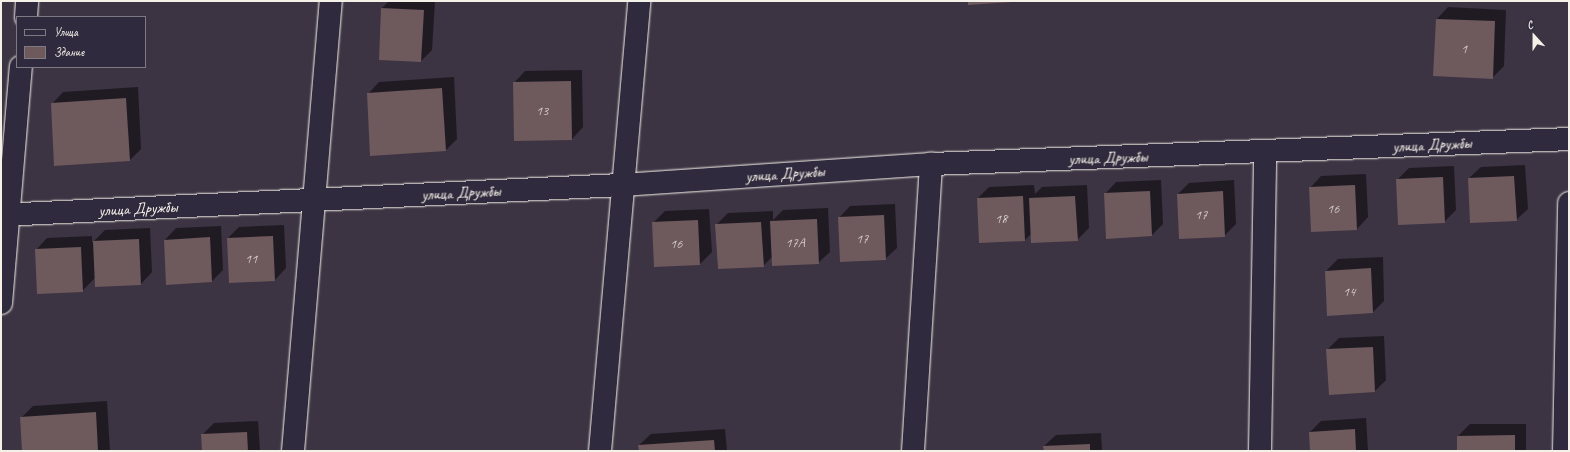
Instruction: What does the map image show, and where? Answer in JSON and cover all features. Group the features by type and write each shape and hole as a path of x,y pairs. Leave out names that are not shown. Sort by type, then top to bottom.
{"street":[{"path":"26,16 27,1"},
{"path":"293,451 331,1"},
{"path":"600,451 639,1"},
{"path":"1,303 4,215 21,68"},
{"name":"улица Дружбы","path":"4,215 622,185 931,164 1569,139"},
{"path":"1260,451 1265,152"},
{"path":"914,451 931,164"},
{"path":"1564,451 1569,203"}],"building":[{"path":"968,1 1012,1 1012,2 968,5"},
{"path":"381,8 424,10 421,62 379,60"},
{"path":"1436,19 1495,21 1493,79 1433,76"},
{"path":"571,81 572,140 514,141 513,82"},
{"path":"442,88 446,151 370,156 367,93"},
{"path":"126,98 130,161 54,166 51,103"},
{"path":"1514,176 1517,221 1470,223 1468,178"},
{"path":"1443,177 1445,223 1398,225 1396,179"},
{"path":"1355,185 1357,230 1311,232 1309,187"},
{"path":"1150,191 1152,236 1106,239 1104,193"},
{"path":"1223,191 1225,237 1179,239 1177,194"},
{"path":"1023,196 1025,241 979,243 977,198"},
{"path":"1075,196 1078,241 1031,243 1029,198"},
{"path":"884,215 886,260 840,262 838,217"},
{"path":"817,219 819,264 772,266 770,221"},
{"path":"698,220 700,265 654,267 652,222"},
{"path":"761,222 764,267 718,269 715,224"},
{"path":"273,236 275,281 229,283 227,238"},
{"path":"210,237 212,282 166,285 164,240"},
{"path":"139,239 141,285 95,287 93,241"},
{"path":"81,247 83,292 37,294 35,249"},
{"path":"1371,268 1373,313 1327,316 1325,271"},
{"path":"1373,347 1375,392 1329,395 1326,349"},
{"path":"96,412 98,451 22,451 20,417"},
{"path":"1355,429 1356,451 1310,451 1309,432"},
{"path":"247,432 248,451 202,451 201,434"},
{"path":"1515,435 1515,451 1457,451 1457,436"},
{"path":"714,440 715,451 639,451 638,445"},
{"path":"1090,444 1090,451 1044,451 1043,446"}]}
